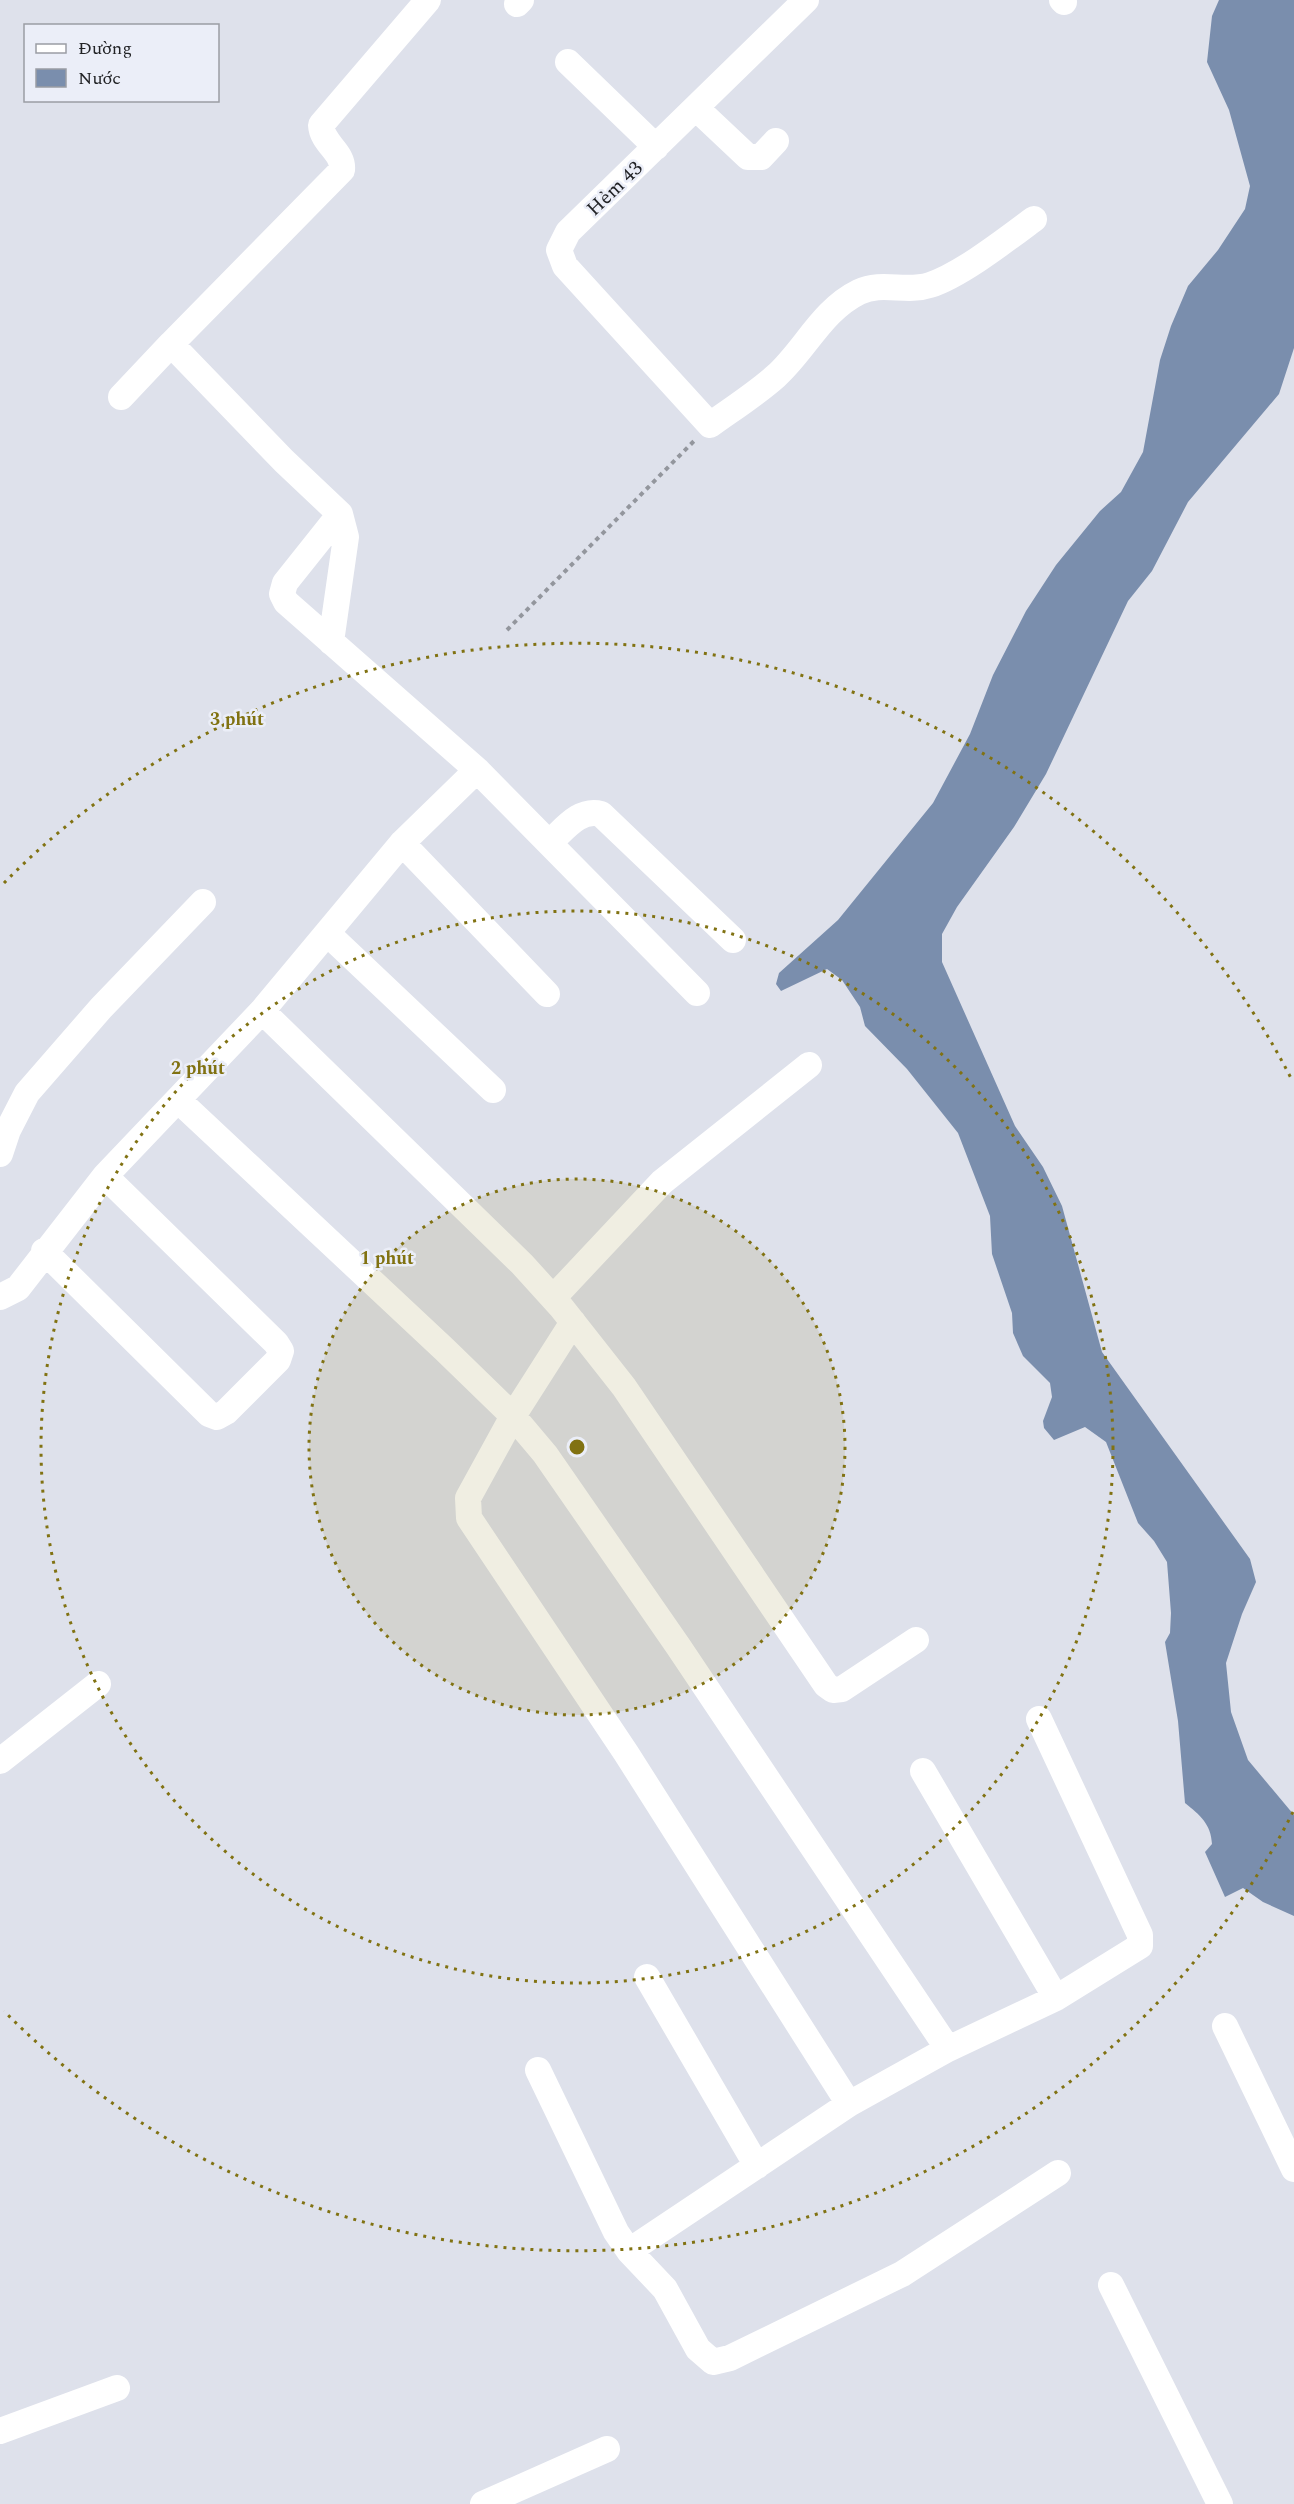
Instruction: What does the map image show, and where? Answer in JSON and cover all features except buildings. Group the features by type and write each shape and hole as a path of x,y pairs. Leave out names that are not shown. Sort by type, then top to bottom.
{"street":[{"path":"121,397 342,170 341,158 326,140 321,125 428,0"},
{"name":"Hẻm 43","path":"708,422 566,266 558,250 568,232 696,108 795,4"},
{"path":"568,62 656,147"},
{"path":"696,108 748,158 761,157 776,141"},
{"path":"708,422 777,375 826,317 858,292 879,286 902,290 931,285 986,254 1034,219"},
{"path":"171,344 284,461 340,514 346,537 331,642"},
{"path":"340,514 285,583 282,594 286,602 477,770 696,993"},
{"path":"0,1296 18,1288 44,1251 105,1176 262,1011 402,843 477,770"},
{"path":"549,843 582,814 591,811 601,814 733,940"},
{"path":"402,843 547,994"},
{"path":"0,1154 8,1130 27,1093 101,1008 203,902"},
{"path":"328,934 494,1090"},
{"path":"262,1011 549,1293 624,1387 826,1685 833,1690 842,1689 916,1640"},
{"path":"549,1293 662,1182 809,1065"},
{"path":"178,1100 444,1349 513,1416 545,1454 678,1646 948,2049"},
{"path":"44,1251 209,1414 217,1417 226,1412 278,1360 281,1351 276,1343 105,1176"},
{"path":"573,1322 513,1416 468,1498 469,1518 626,1753 849,2104"},
{"path":"0,1761 98,1684"},
{"path":"629,2251 849,2104 948,2049 1056,1998 1128,1956 1140,1946 1140,1935 1039,1719"},
{"path":"922,1771 1056,1998"},
{"path":"647,1977 757,2166"},
{"path":"1225,2026 1294,2169"},
{"path":"538,2070 616,2232 629,2251 665,2289 698,2349 713,2362 730,2358 902,2274 1058,2173"},
{"path":"1111,2286 1220,2504"},
{"path":"0,2431 117,2388"},
{"path":"483,2504 607,2449"}],"path":[{"path":"507,630 708,422"}],"water":[{"path":"1219,0 1294,0 1294,348 1279,394 1188,502 1152,571 1128,601 1046,774 1014,827 957,907 942,934 942,962 1015,1126 1043,1167 1062,1206 1102,1352 1250,1559 1256,1582 1242,1614 1226,1663 1231,1712 1248,1760 1294,1815 1294,1916 1263,1902 1243,1888 1225,1897 1205,1852 1212,1844 1207,1825 1185,1803 1178,1721 1165,1642 1170,1633 1171,1613 1167,1562 1154,1541 1138,1523 1106,1442 1085,1427 1054,1440 1044,1428 1043,1421 1052,1397 1050,1383 1023,1356 1013,1333 1012,1313 992,1254 990,1216 958,1133 907,1069 865,1026 860,1007 842,980 827,969 781,991 776,984 779,973 838,920 933,803 970,734 993,675 1026,611 1056,565 1100,511 1121,492 1143,452 1160,360 1171,326 1188,286 1218,250 1245,209 1250,186 1229,110 1207,62 1212,16"}]}
